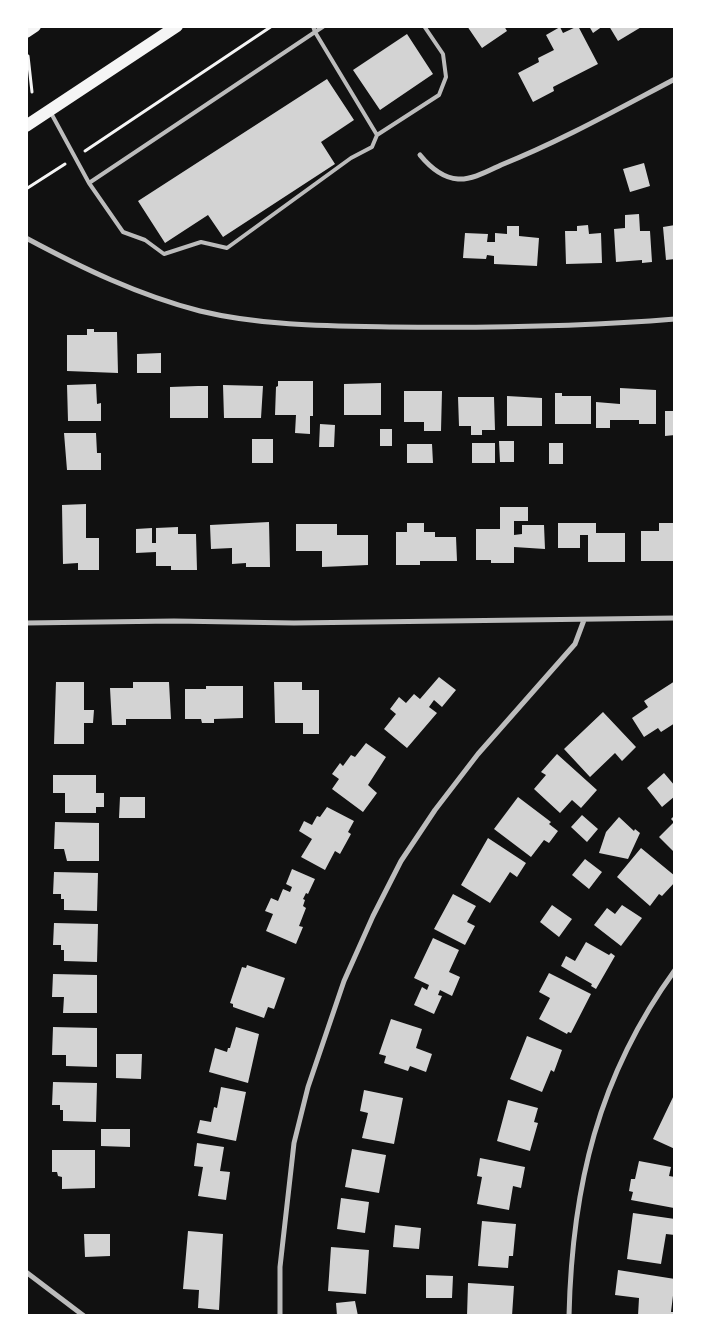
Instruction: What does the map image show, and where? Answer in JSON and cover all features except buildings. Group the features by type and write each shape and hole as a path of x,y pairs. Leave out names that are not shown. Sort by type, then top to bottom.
{"main road":[{"path":"26,32 35,26"},
{"path":"26,126 177,26"}],"street":[{"path":"420,155 430,168 456,179 471,177 559,139 675,79"},
{"path":"26,238 111,281 200,311 251,319 338,326 457,328 675,319"},
{"path":"26,623 675,618"},
{"path":"280,1316 280,1267 294,1143 308,1087 348,972 373,916 401,861 435,810 478,754 574,644 584,620"},
{"path":"569,1316 570,1258 578,1206 588,1156 603,1106 637,1031 675,970"},
{"path":"26,1272 84,1316"}],"lane":[{"path":"313,26 376,135"},
{"path":"88,183 324,26"},
{"path":"50,111 88,183 123,232 144,240 164,254 201,242 227,248 351,158 372,147 376,135 439,94 446,77 443,54 424,26"}],"path":[{"path":"26,189 272,26"},
{"path":"28,56 32,92"}]}
